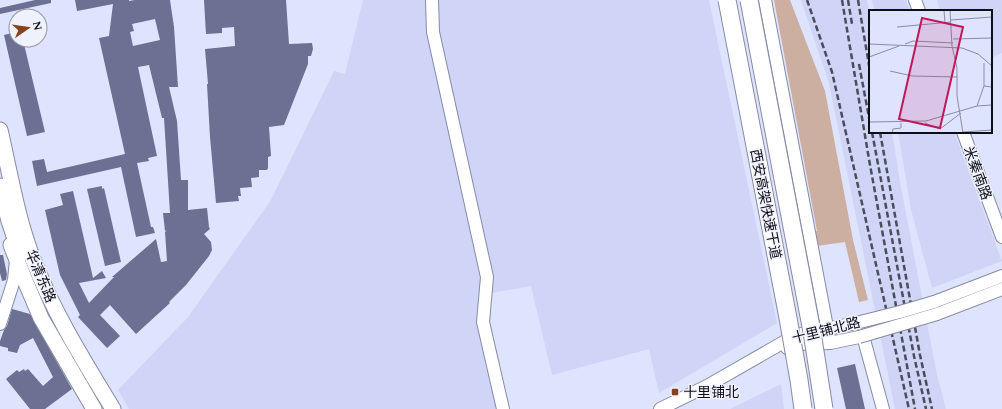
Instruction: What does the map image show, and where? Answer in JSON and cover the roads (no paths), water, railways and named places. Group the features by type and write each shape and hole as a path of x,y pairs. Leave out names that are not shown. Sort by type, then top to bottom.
{"highway":[{"name":"西安高架快速干道","path":"727,0 792,342 803,409"},
{"name":"西安高架快速干道","path":"749,0 810,324 824,409"}],"main road":[{"name":"华清东路","path":"0,130 3,186 17,245 37,293 103,409"},
{"name":"华清东路","path":"3,186 26,238 42,280 60,318 113,409"},
{"path":"3,186 44,266 60,301 122,409"},
{"path":"0,208 16,258 41,318 94,409"}],"street":[{"path":"432,0 433,32 487,277 483,322 503,409"},
{"path":"764,0 830,343"},
{"path":"915,0 919,10"},
{"name":"米秦南路","path":"963,133 1001,233"},
{"path":"0,324 14,280 16,258"},
{"name":"十里铺北路","path":"660,409 708,386 796,335 856,323 900,312 934,302 1002,276"},
{"name":"十里铺北路","path":"677,409 754,368 787,348 797,344 830,343 861,336 937,314 1002,289"},
{"path":"861,336 883,409"}],"railway":[{"path":"807,0 832,72 909,409"},
{"path":"842,0 870,165 915,409"},
{"path":"848,0 852,24"},
{"path":"858,0 869,65"},
{"path":"859,64 869,118"},
{"path":"872,133 914,356 926,409"},
{"path":"880,133 920,355 932,409"}],"place":[{"name":"十里铺北","path":"675,392"}]}
